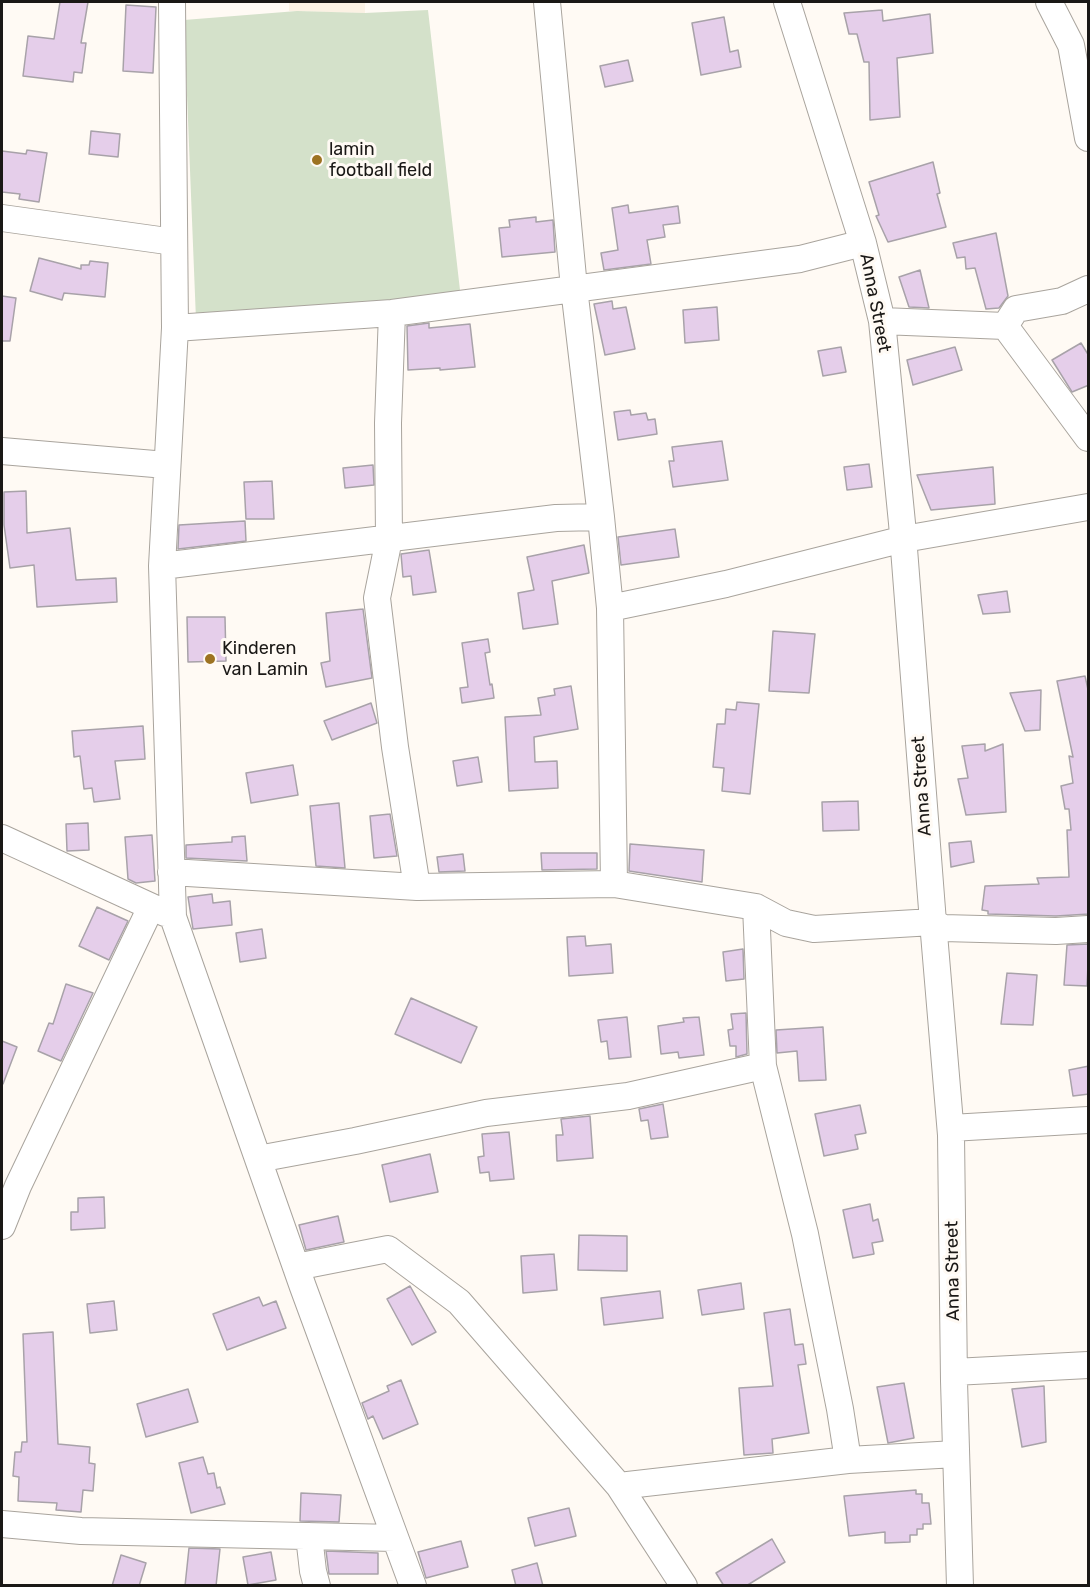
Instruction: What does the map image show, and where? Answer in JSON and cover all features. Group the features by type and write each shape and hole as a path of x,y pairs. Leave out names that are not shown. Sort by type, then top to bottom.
{"street":[{"path":"2,1226 10,1183 162,912 171,872 162,566 175,328 172,2"},
{"path":"547,2 574,288 610,608 614,884"},
{"name":"Anna Street","path":"787,2 863,243 882,321 904,539 951,1128 960,1586"},
{"path":"1049,2 1071,45 1089,138"},
{"path":"2,218 174,242"},
{"path":"175,328 392,313 800,259 863,243"},
{"path":"1005,326 1016,309 1062,301 1089,289"},
{"path":"392,313 388,423 389,539 377,598 395,747 417,887"},
{"path":"882,321 1005,326"},
{"path":"1005,326 1089,438"},
{"path":"2,451 166,465"},
{"path":"610,608 726,584 904,539 1089,507"},
{"path":"162,566 556,518 601,517"},
{"path":"2,838 162,912 258,1159 413,1586"},
{"path":"171,872 417,887 614,884 756,907 786,923 814,929 933,922 943,928 1089,929"},
{"path":"756,907 763,1066 805,1234 848,1460"},
{"path":"258,1159 486,1113 628,1096 763,1066"},
{"path":"951,1128 1089,1120"},
{"path":"296,1267 388,1249 459,1302 620,1486 684,1586"},
{"path":"954,1372 1089,1365"},
{"path":"620,1486 848,1460 956,1454"},
{"path":"2,1524 81,1531 395,1538"},
{"path":"309,1536 317,1586"}],"shaded area":[{"path":"289,2 365,2 365,13 289,11"}],"green space":[{"name":"lamin football field","path":"428,10 461,299 196,320 184,20 297,11 365,13"}],"building":[{"path":"60,2 88,2 81,43 86,43 82,73 74,72 73,82 23,76 28,36 54,39"},
{"path":"126,5 156,7 153,73 123,71"},
{"path":"882,10 883,21 930,14 933,53 897,58 900,117 870,120 869,62 864,62 857,34 849,34 844,13"},
{"path":"724,17 730,52 738,50 741,67 701,75 692,23"},
{"path":"628,60 633,81 605,87 600,66"},
{"path":"91,131 120,134 118,157 89,154"},
{"path":"27,150 47,153 39,202 19,199 20,194 2,192 2,151 26,154"},
{"path":"933,162 940,193 937,194 946,227 888,242 876,216 879,215 869,182"},
{"path":"628,205 629,213 678,206 680,223 663,225 665,237 647,240 651,264 604,270 601,253 618,250 612,208"},
{"path":"536,217 536,222 553,220 555,252 502,257 499,228 510,227 509,220"},
{"path":"996,233 1008,296 999,308 986,309 975,268 966,269 965,257 957,258 953,243"},
{"path":"39,258 81,269 81,265 89,265 90,261 108,263 105,297 64,293 62,300 30,291"},
{"path":"920,270 929,308 909,307 899,277"},
{"path":"2,296 16,298 10,341 2,341"},
{"path":"612,301 613,309 626,307 635,349 605,355 594,304"},
{"path":"717,307 719,340 685,343 683,310"},
{"path":"429,323 429,328 470,324 475,367 408,370 407,326"},
{"path":"1081,343 1089,356 1089,385 1072,392 1052,360"},
{"path":"841,347 846,372 823,376 818,351"},
{"path":"955,347 962,370 913,385 907,360"},
{"path":"630,410 631,415 646,413 648,420 655,419 657,434 618,440 614,412"},
{"path":"722,441 728,480 673,487 669,461 674,461 672,447"},
{"path":"869,464 872,487 847,490 844,467"},
{"path":"373,465 374,485 345,488 343,468"},
{"path":"993,467 995,504 931,510 917,475"},
{"path":"272,481 274,519 246,519 244,482"},
{"path":"26,491 27,533 70,528 76,580 116,578 117,602 37,607 34,565 10,568 4,525 4,492"},
{"path":"245,521 246,541 178,549 179,525"},
{"path":"675,529 679,557 621,565 618,537"},
{"path":"584,545 589,573 552,581 558,624 523,629 518,593 534,590 527,557"},
{"path":"429,550 436,592 413,595 411,576 403,577 401,554"},
{"path":"1007,591 1010,612 983,614 978,595"},
{"path":"363,609 372,678 326,687 321,663 330,661 326,613"},
{"path":"187,617 225,617 226,661 188,662"},
{"path":"773,631 815,634 809,693 769,691"},
{"path":"488,639 490,652 485,653 494,698 462,703 460,688 468,687 462,643"},
{"path":"1085,676 1089,694 1089,914 1056,916 988,914 988,911 982,910 985,886 1039,884 1037,878 1069,877 1067,830 1071,830 1069,809 1065,809 1061,786 1073,783 1069,756 1073,757 1057,681"},
{"path":"571,686 578,729 534,737 535,762 557,761 558,788 509,791 505,717 541,715 538,698 555,695 554,689"},
{"path":"1041,690 1040,730 1025,731 1010,693"},
{"path":"737,702 759,704 750,794 722,791 724,768 713,767 717,724 725,724 726,709 736,710"},
{"path":"371,703 377,723 332,740 324,721"},
{"path":"143,726 145,759 115,761 120,799 94,802 92,788 84,789 80,756 74,757 72,731"},
{"path":"985,744 985,751 1003,744 1006,812 966,815 958,779 968,778 962,746"},
{"path":"478,757 482,782 457,786 453,761"},
{"path":"293,765 298,795 251,803 246,773"},
{"path":"858,801 859,830 823,831 822,802"},
{"path":"339,803 345,868 316,866 310,806"},
{"path":"390,814 397,856 374,858 370,816"},
{"path":"88,823 89,850 67,851 66,824"},
{"path":"152,835 155,881 136,883 128,879 125,837"},
{"path":"245,836 247,861 186,858 186,845 232,842 232,837"},
{"path":"971,841 974,862 951,867 949,843"},
{"path":"630,844 704,850 702,882 629,871"},
{"path":"541,853 597,853 597,869 542,870"},
{"path":"463,854 465,871 439,872 437,857"},
{"path":"212,894 213,903 230,901 232,925 193,929 188,897"},
{"path":"97,907 128,921 109,960 79,946"},
{"path":"262,929 266,958 240,962 236,933"},
{"path":"585,936 586,946 611,944 613,973 569,976 567,937"},
{"path":"1089,944 1087,986 1064,985 1067,945"},
{"path":"743,949 744,979 726,981 723,952"},
{"path":"1007,973 1037,975 1033,1025 1001,1024"},
{"path":"66,984 93,993 61,1061 38,1051 49,1023 53,1024"},
{"path":"411,998 477,1027 461,1063 395,1034"},
{"path":"746,1013 747,1054 736,1057 736,1046 730,1046 728,1030 733,1029 731,1014"},
{"path":"627,1017 631,1057 609,1059 607,1041 601,1042 598,1020"},
{"path":"699,1017 704,1055 679,1058 678,1052 661,1054 658,1026 684,1022 683,1018"},
{"path":"823,1027 826,1080 799,1081 797,1051 777,1053 776,1030"},
{"path":"2,1041 17,1047 3,1084 2,1084"},
{"path":"1089,1066 1089,1094 1073,1096 1069,1070"},
{"path":"663,1104 668,1137 651,1139 648,1120 641,1121 639,1109"},
{"path":"860,1105 866,1133 855,1135 858,1149 824,1156 815,1114"},
{"path":"590,1116 593,1158 557,1161 556,1135 563,1135 561,1119"},
{"path":"509,1132 514,1179 490,1181 489,1172 480,1173 478,1157 484,1156 482,1134"},
{"path":"430,1154 438,1192 390,1202 382,1165"},
{"path":"104,1197 105,1228 71,1230 71,1212 78,1212 78,1198"},
{"path":"870,1204 873,1221 878,1219 883,1241 872,1243 874,1254 853,1258 843,1210"},
{"path":"338,1216 344,1242 306,1250 299,1225"},
{"path":"579,1235 627,1236 627,1271 578,1270"},
{"path":"554,1254 557,1290 523,1293 521,1256"},
{"path":"741,1283 744,1309 702,1315 698,1290"},
{"path":"410,1286 436,1332 412,1345 387,1299"},
{"path":"660,1291 663,1318 604,1325 601,1298"},
{"path":"259,1297 263,1306 276,1301 286,1328 227,1350 213,1314"},
{"path":"114,1301 117,1330 90,1333 87,1304"},
{"path":"790,1309 795,1345 803,1344 806,1364 798,1365 809,1433 772,1439 773,1453 744,1455 739,1388 773,1386 764,1313"},
{"path":"53,1332 58,1444 90,1447 89,1463 95,1464 93,1491 83,1490 81,1512 56,1510 57,1503 18,1501 19,1477 13,1476 15,1452 21,1452 22,1442 27,1442 23,1334"},
{"path":"401,1380 418,1424 383,1439 373,1416 368,1419 362,1403 389,1391 387,1386"},
{"path":"904,1383 914,1438 888,1443 877,1387"},
{"path":"1044,1386 1046,1442 1022,1447 1012,1389"},
{"path":"188,1389 198,1422 146,1437 137,1404"},
{"path":"203,1457 208,1474 214,1473 217,1488 220,1487 225,1504 191,1513 179,1463"},
{"path":"916,1490 916,1494 922,1494 922,1503 929,1503 931,1524 923,1524 923,1529 917,1529 917,1535 910,1535 910,1542 885,1543 885,1532 849,1536 844,1496"},
{"path":"301,1493 341,1495 339,1522 300,1521"},
{"path":"569,1508 576,1536 535,1546 528,1518"},
{"path":"772,1539 785,1562 746,1586 724,1586 716,1573"},
{"path":"461,1541 468,1567 426,1578 418,1552"},
{"path":"189,1548 220,1549 216,1586 185,1586"},
{"path":"326,1551 378,1553 378,1574 329,1574"},
{"path":"271,1552 276,1580 248,1585 243,1557"},
{"path":"121,1555 146,1563 139,1586 112,1586"},
{"path":"537,1563 543,1586 516,1586 512,1570"}],"place":[{"name":"lamin football field","path":"317,160"},
{"name":"Kinderen van Lamin","path":"210,659"}]}
